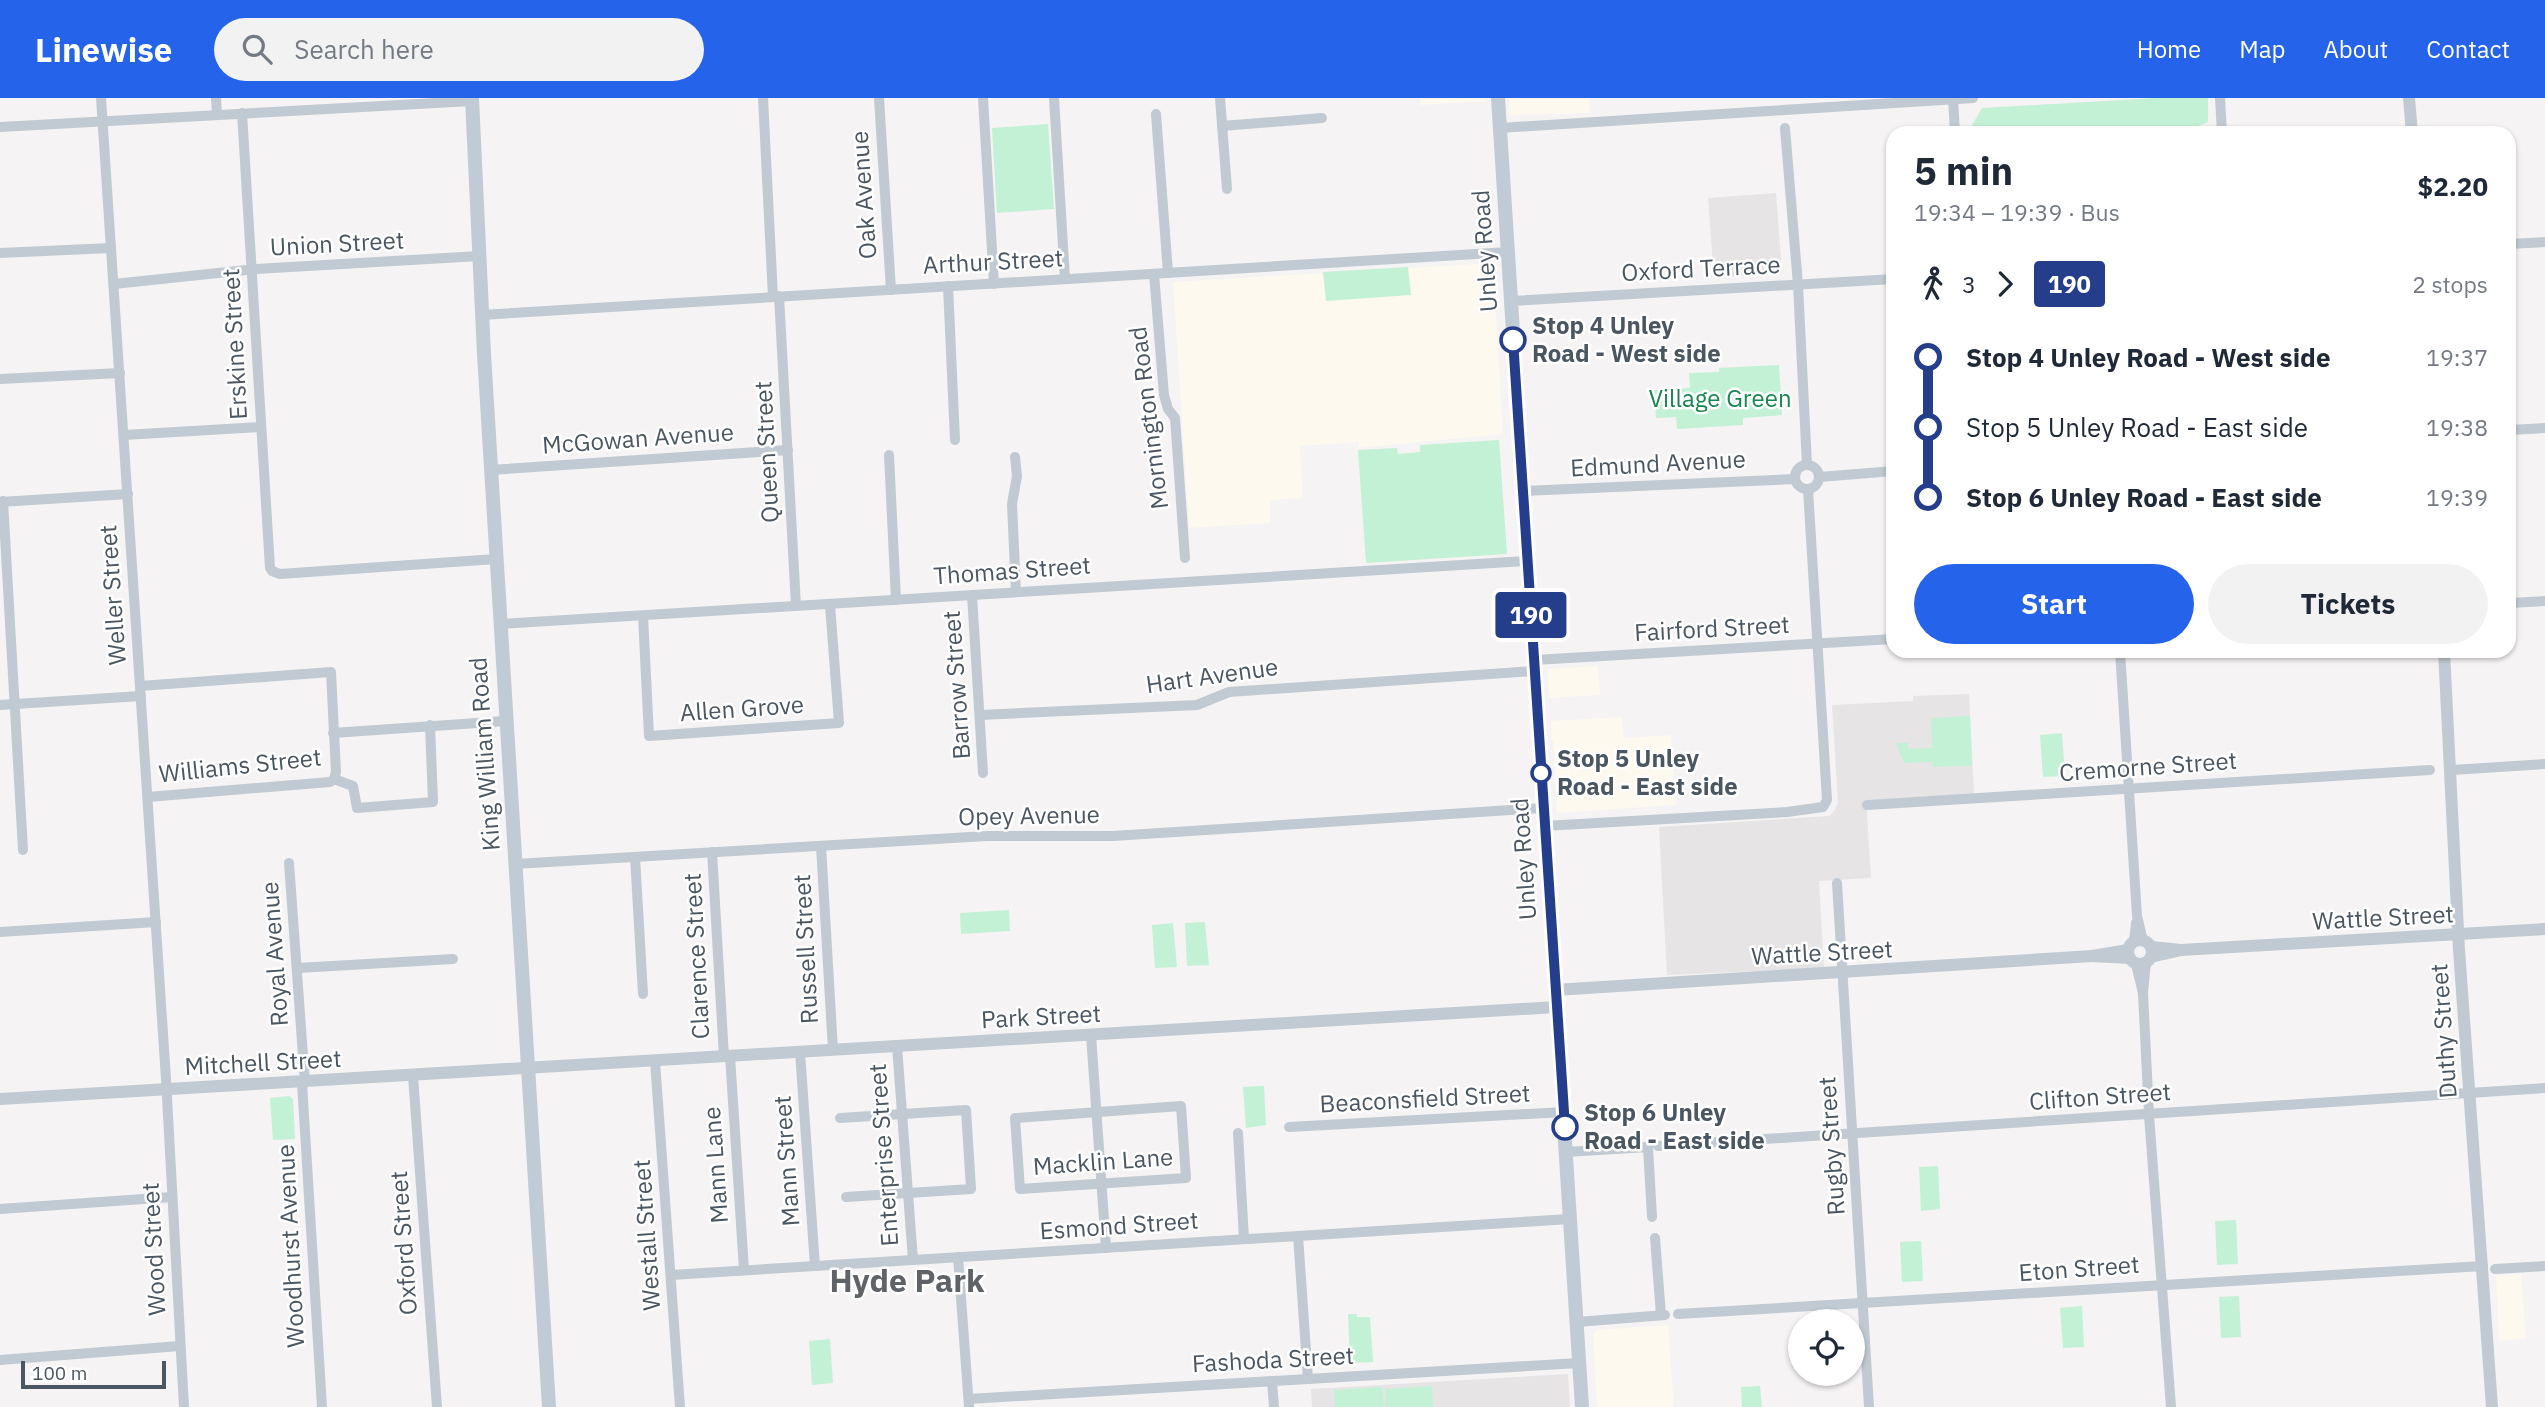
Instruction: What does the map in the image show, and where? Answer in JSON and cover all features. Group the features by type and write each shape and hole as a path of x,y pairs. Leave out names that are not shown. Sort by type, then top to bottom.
{"main road":[{"name":"Unley Road","path":"1498,98 1582,1407"},
{"name":"King William Road","path":"472,99 481,315 549,1407"}],"street":[{"name":"Weller Street","path":"101,98 167,1088"},
{"path":"216,98 217,115"},
{"name":"Queen Street","path":"763,98 788,450 796,606"},
{"name":"Oak Avenue","path":"879,98 891,290"},
{"path":"983,98 994,284"},
{"path":"1054,98 1065,279"},
{"path":"1220,98 1227,189"},
{"path":"1500,128 1784,104 1973,98"},
{"path":"2220,98 2222,126"},
{"path":"2409,98 2411,126"},
{"path":"0,127 472,99"},
{"path":"1953,99 1955,126"},
{"name":"Erskine Street","path":"242,113 269,562 272,572 280,574 496,559"},
{"path":"1156,114 1168,273"},
{"path":"1222,126 1322,118"},
{"path":"1784,128 1798,285 1807,465"},
{"path":"2516,244 2545,242"},
{"path":"0,253 111,248"},
{"name":"Arthur Street","path":"481,315 1507,252"},
{"name":"Union Street","path":"114,284 252,270 480,256"},
{"name":"Mornington Road","path":"1154,274 1164,395 1168,409 1175,418 1185,558"},
{"name":"Oxford Terrace","path":"1511,300 1886,280"},
{"path":"948,286 955,440"},
{"path":"0,379 120,373"},
{"path":"124,435 261,427"},
{"path":"2516,430 2545,428"},
{"name":"McGowan Avenue","path":"491,470 788,450"},
{"path":"889,455 896,600"},
{"path":"1015,457 1017,476 1012,504 1016,592"},
{"path":"1808,489 1798,485 1795,479 1799,468 1807,465 1815,468 1819,477"},
{"path":"1819,477 1886,472"},
{"path":"1808,489 1815,485 1819,477"},
{"name":"Edmund Avenue","path":"1523,491 1795,479"},
{"path":"1544,826 1812,811 1823,807 1827,800 1808,489"},
{"path":"23,850 1,502 128,494"},
{"name":"Thomas Street","path":"500,624 1527,561"},
{"name":"Barrow Street","path":"972,595 983,773"},
{"path":"2516,603 2545,601"},
{"name":"Allen Grove","path":"643,616 649,736 839,723 830,605"},
{"name":"Fairford Street","path":"1534,665 1886,639"},
{"path":"2120,658 2170,1405"},
{"name":"Duthy Street","path":"2444,658 2469,1094 2489,1267 2491,1407"},
{"name":"Hart Avenue","path":"980,715 1198,705 1228,692 1534,665"},
{"name":"Williams Street","path":"141,691 331,673 334,779 326,783 148,797"},
{"path":"0,705 141,691"},
{"path":"333,733 506,721"},
{"path":"334,779 353,786 357,808 433,802 430,725"},
{"path":"2452,770 2545,764"},
{"name":"Cremorne Street","path":"1867,805 2430,770"},
{"name":"Opey Avenue","path":"515,864 987,836 1113,836 1543,808"},
{"name":"Russell Street","path":"821,846 833,1050"},
{"name":"Clarence Street","path":"712,852 727,1057"},
{"path":"635,857 643,994"},
{"name":"Royal Avenue","path":"289,863 304,1083"},
{"name":"Rugby Street","path":"1837,883 1869,1407"},
{"path":"0,932 156,922"},
{"name":"Wattle Street","path":"1555,990 2545,929"},
{"path":"298,968 453,959"},
{"name":"Park Street","path":"527,1068 1557,1007"},
{"path":"1091,1035 1106,1248"},
{"name":"Enterprise Street","path":"897,1046 913,1260"},
{"name":"Mann Street","path":"800,1052 815,1266"},
{"name":"Mann Lane","path":"727,1057 744,1270"},
{"name":"Westall Street","path":"655,1061 680,1407"},
{"name":"Mitchell Street","path":"0,1099 527,1068"},
{"name":"Oxford Street","path":"413,1076 437,1407"},
{"name":"Woodhurst Avenue","path":"304,1083 322,1407"},
{"name":"Wood Street","path":"167,1088 184,1407"},
{"name":"Clifton Street","path":"1566,1152 2545,1088"},
{"name":"Macklin Lane","path":"1181,1106 1186,1178 1020,1189 1015,1118 1096,1112 1181,1106"},
{"path":"840,1118 965,1110 971,1189 846,1197"},
{"name":"Beaconsfield Street","path":"1289,1128 1564,1112"},
{"path":"1238,1133 1244,1239"},
{"path":"1652,1217 1653,1146"},
{"path":"0,1209 173,1197"},
{"name":"Esmond Street","path":"671,1275 1570,1219"},
{"path":"1298,1236 1308,1379"},
{"path":"1577,1322 1663,1315 1655,1238"},
{"path":"958,1257 969,1403"},
{"name":"Eton Street","path":"1678,1314 2162,1285 2545,1266"},
{"path":"0,1360 180,1346"},
{"name":"Fashoda Street","path":"969,1403 1272,1381 1579,1363"},
{"path":"1272,1381 1274,1407"}],"shaded area":[{"path":"1420,98 1487,98 1487,101 1420,105"},
{"path":"1509,98 1589,98 1590,113 1509,115"},
{"path":"1776,193 1782,273 1714,278 1708,198"},
{"path":"1493,263 1503,434 1359,448 1359,442 1300,446 1303,498 1270,500 1270,523 1189,528 1173,282"},
{"path":"1598,666 1600,695 1549,698 1548,669"},
{"path":"1969,694 1974,794 1866,800 1871,878 1819,881 1824,968 1667,975 1659,827 1829,816 1838,803 1832,705 1913,701 1913,696"},
{"path":"1622,717 1624,738 1671,735 1676,805 1557,813 1551,721"},
{"path":"2521,1274 2526,1338 2499,1341 2496,1276"},
{"path":"1668,1325 1674,1407 1597,1407 1593,1335 1597,1330"},
{"path":"1568,1374 1570,1407 1312,1407 1311,1389"}],"green space":[{"path":"2156,98 2208,98 2208,122 2198,126 1972,126 1982,108"},
{"path":"1048,124 1054,209 997,213 992,128"},
{"path":"1408,267 1411,295 1326,301 1323,272"},
{"name":"Village Green","path":"1779,365 1782,415 1743,418 1743,425 1677,429 1676,417 1656,418 1655,390 1690,388 1689,373 1719,372 1719,368"},
{"path":"1499,440 1507,554 1366,563 1358,450 1397,448 1398,454 1420,452 1420,445"},
{"path":"1970,716 1972,766 1933,767 1932,762 1904,763 1896,743 1908,743 1908,749 1932,748 1931,718"},
{"path":"2062,733 2065,776 2043,777 2040,735"},
{"path":"1009,910 1010,931 961,934 960,913"},
{"path":"1203,922 1209,965 1187,966 1185,923"},
{"path":"1173,923 1177,967 1155,968 1152,925"},
{"path":"1264,1086 1266,1125 1246,1128 1243,1087"},
{"path":"289,1096 293,1099 295,1139 273,1140 270,1098"},
{"path":"1938,1166 1940,1209 1921,1211 1919,1167"},
{"path":"2236,1220 2238,1264 2217,1265 2215,1221"},
{"path":"1921,1241 1923,1281 1902,1282 1900,1242"},
{"path":"2239,1296 2241,1337 2221,1338 2219,1297"},
{"path":"2082,1306 2084,1347 2063,1348 2060,1308"},
{"path":"1348,1314 1370,1317 1373,1362 1350,1363"},
{"path":"830,1339 833,1383 812,1385 809,1341"},
{"path":"1432,1386 1433,1407 1386,1407 1385,1389"},
{"path":"1760,1386 1762,1407 1742,1407 1741,1387"},
{"path":"1382,1387 1384,1407 1335,1407 1334,1390"}],"bus line":[{"name":"190","path":"1513,340 1565,1127"}],"place":[{"name":"Stop 4 Unley Road - West side","path":"1513,340"},
{"name":"Stop 5 Unley Road - East side","path":"1541,773"},
{"name":"Stop 6 Unley Road - East side","path":"1565,1127"}],"district":[{"name":"Hyde Park","path":"907,1281"}]}
